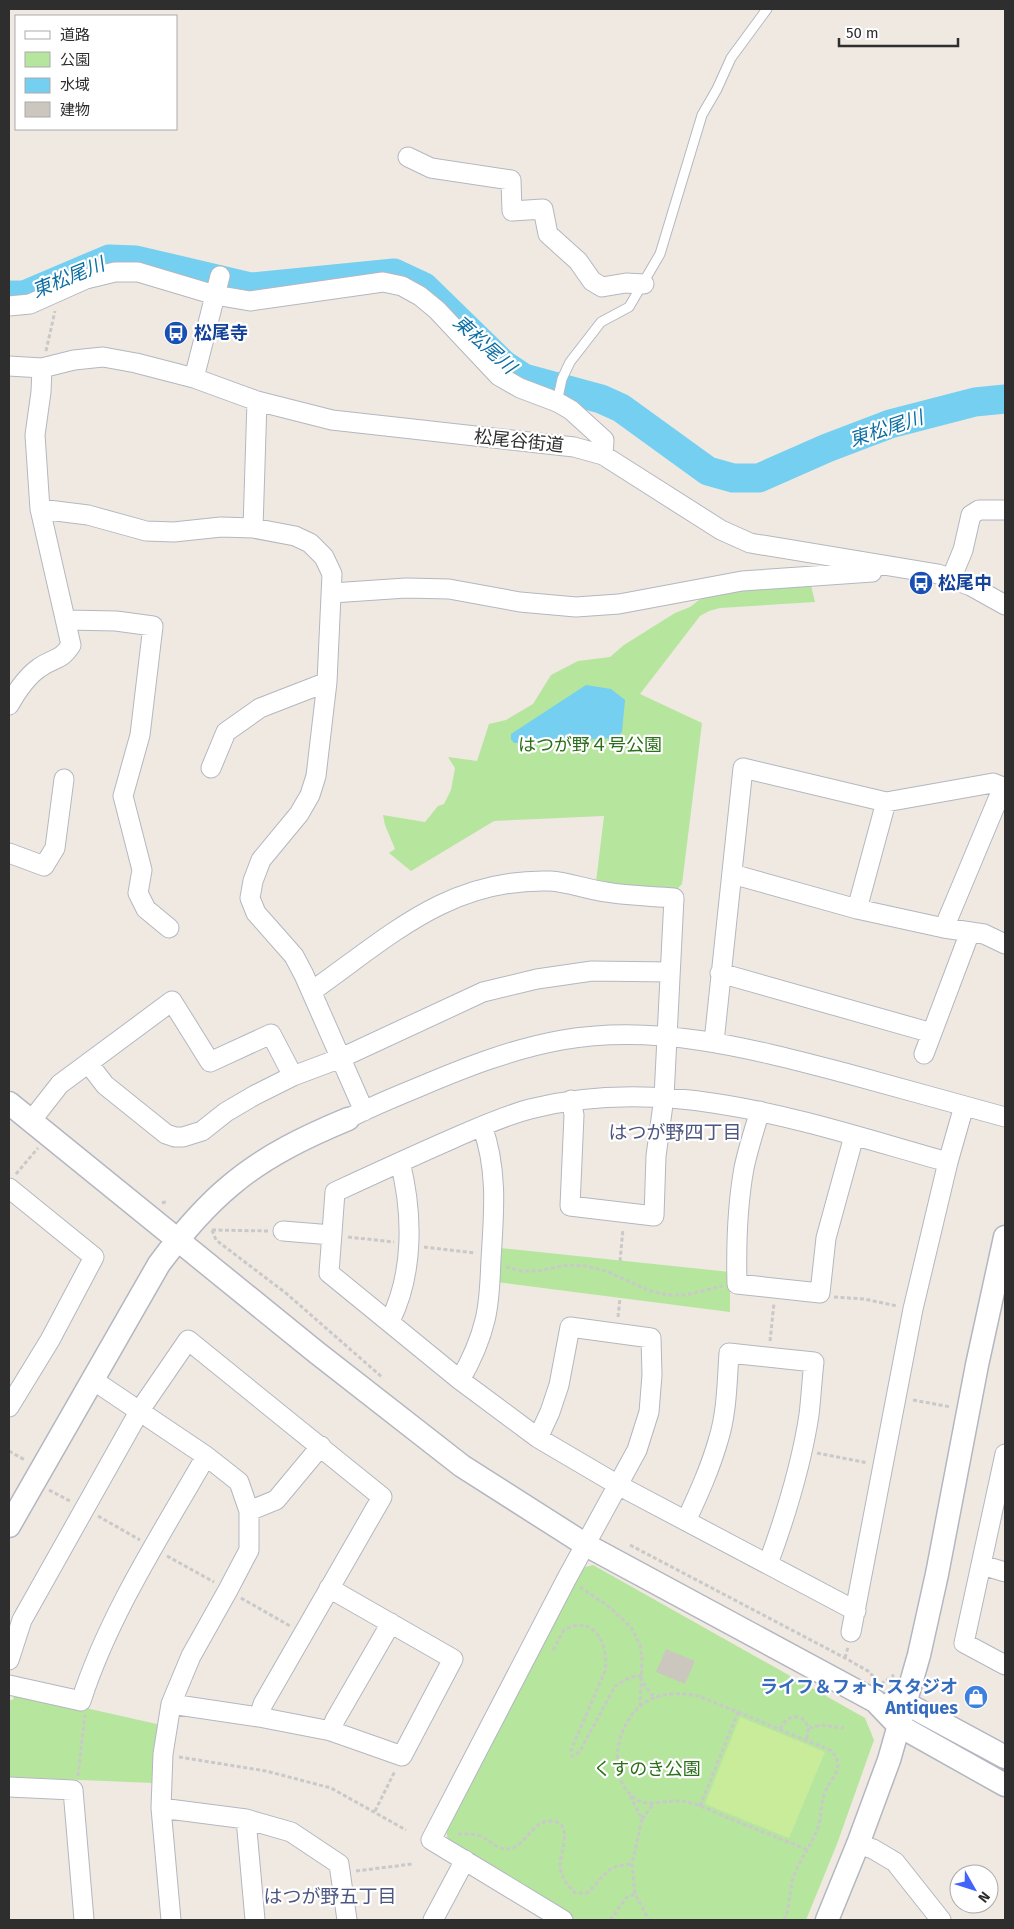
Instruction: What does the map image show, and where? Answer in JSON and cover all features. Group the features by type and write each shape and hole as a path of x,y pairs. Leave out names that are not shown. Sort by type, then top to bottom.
{"street":[{"path":"408,157 431,168 511,180 512,211 543,209 548,234 578,261 592,281 602,287 626,283 644,284"},
{"path":"9,306 30,304 59,293 86,279 115,272 138,272 218,286 250,301 383,282 402,286 420,296 437,310 499,376 520,388 557,402 583,419 604,440 603,455"},
{"path":"194,378 218,286"},
{"name":"松尾谷街道","path":"9,366 42,368 74,360 103,357 136,362 194,378 257,401 332,420 574,447 603,455 721,530 750,543 938,574 971,586 1005,605"},
{"path":"9,705 20,686 40,667 64,656 71,645 40,509 35,435 42,368"},
{"path":"253,528 257,401"},
{"path":"40,509 88,515 146,531 174,532 221,527 253,528 295,536 310,543 324,557 332,574 332,593 326,682 316,776 310,795 299,814 261,860 253,882 250,898 256,913 294,956 312,992 341,1058 356,1115"},
{"path":"952,579 963,550 971,515 979,510 1005,510"},
{"path":"332,593 406,588 449,589 520,602 576,607 619,604 742,581 903,569"},
{"path":"66,620 116,621 153,626 140,734 124,796 142,870 138,893 146,909 169,928"},
{"path":"211,768 226,732 260,708 326,682"},
{"path":"714,1042 744,761 886,802 992,783 1003,787 944,928"},
{"path":"9,852 44,866 55,848 64,779"},
{"path":"857,909 886,802"},
{"path":"732,874 857,909 944,928 984,934 1005,944"},
{"path":"312,992 413,919 434,907 479,889 503,883 553,882 606,892 674,898 664,1097 656,1156 654,1216 570,1206 574,1115 571,1100"},
{"path":"924,1054 970,932"},
{"path":"88,1063 105,1085 166,1134 175,1137 192,1136 240,1104 293,1076 341,1058 484,992 510,984 592,971 670,972"},
{"path":"720,973 932,1033"},
{"path":"31,1121 60,1084 172,1000 210,1062 271,1034 293,1076"},
{"path":"9,1526 159,1264 177,1239 231,1184 280,1151 356,1115 466,1067 514,1051 564,1040 616,1035 666,1036 757,1050 1005,1117"},
{"path":"856,1611 618,1485 538,1438 460,1380 329,1273 335,1192 482,1126 528,1110 571,1100 617,1096 664,1097 712,1102 760,1111 948,1162"},
{"path":"9,1103 431,1444 462,1466 586,1545 905,1703 1005,1757"},
{"path":"852,1632 912,1309 948,1162 964,1106"},
{"path":"760,1111 745,1165 740,1196 736,1241 737,1284 820,1293 826,1238 854,1136"},
{"path":"460,1380 479,1340 486,1318 492,1254 495,1191 487,1139 482,1126"},
{"path":"390,1321 396,1309 403,1283 409,1244 408,1203 400,1162"},
{"path":"9,1407 50,1340 94,1257 12,1182"},
{"path":"283,1231 332,1235"},
{"path":"827,1920 889,1760 919,1655 938,1574 979,1356 1005,1237"},
{"path":"538,1438 550,1412 559,1385 570,1327 651,1338 652,1375 649,1412 637,1450 566,1580 431,1840 465,1860 551,1917"},
{"path":"9,1660 22,1620 140,1410 188,1340 382,1497 262,1704 259,1717"},
{"path":"686,1520 705,1481 719,1440 727,1397 729,1353 814,1362 809,1415 802,1450 786,1516 768,1564"},
{"path":"93,1380 206,1456 239,1482 249,1511 249,1550 190,1656 171,1704 163,1754 161,1808 171,1920"},
{"path":"249,1511 276,1500 321,1446"},
{"path":"1005,1454 964,1643 1005,1665"},
{"path":"9,1685 82,1701 90,1673 108,1632 206,1456"},
{"path":"982,1565 1005,1572"},
{"path":"171,1704 259,1717 331,1731 402,1756 453,1659 329,1588"},
{"path":"331,1731 335,1720 391,1623"},
{"path":"876,1689 898,1725 1005,1785"},
{"path":"9,1787 73,1790 84,1920"},
{"path":"161,1808 246,1819 291,1832 339,1864 348,1920"},
{"path":"246,1819 255,1920"},
{"path":"858,1844 873,1849 895,1862 941,1920"},
{"path":"433,1920 465,1860"}],"lane":[{"path":"557,402 562,379 570,362 601,322 629,307 644,284 660,254 702,115 718,89 730,58 767,9"}],"path":[{"path":"42,368 59,293"},
{"path":"12,1182 40,1146"},
{"path":"620,1261 625,1213"},
{"path":"212,1230 283,1231"},
{"path":"212,1230 213,1246"},
{"path":"212,1230 216,1240 287,1294 383,1378"},
{"path":"492,1254 499,1263 522,1271 538,1271 568,1265 586,1266 606,1271 650,1290 667,1295 686,1295 728,1284 737,1284"},
{"path":"769,1357 775,1288"},
{"path":"820,1293 826,1296 864,1299 912,1309"},
{"path":"926,1402 954,1407"},
{"path":"802,1450 883,1466"},
{"path":"9,1451 30,1463"},
{"path":"44,1487 303,1634"},
{"path":"621,1540 853,1662 868,1671 876,1689 894,1674"},
{"path":"566,1580 608,1606 631,1627 640,1645 642,1676 640,1707"},
{"path":"553,1650 564,1630 577,1626 595,1631 601,1638 605,1649 604,1672 571,1750 572,1756 580,1751 614,1686 627,1678 642,1676"},
{"path":"642,1682 652,1695 658,1697"},
{"path":"642,1819 623,1785 616,1754 621,1734 640,1707 658,1697 677,1693 700,1696 832,1751 836,1758 837,1773 825,1791 817,1830 792,1882 788,1910 784,1920"},
{"path":"73,1790 78,1781 86,1707 82,1701"},
{"path":"700,1806 738,1712"},
{"path":"780,1729 787,1719 800,1718 806,1722 808,1728 806,1740"},
{"path":"808,1728 822,1725 844,1728"},
{"path":"163,1754 266,1771 331,1788 406,1830"},
{"path":"374,1811 388,1787"},
{"path":"628,1793 641,1803 677,1800 688,1802 808,1850"},
{"path":"649,1920 635,1894 632,1864 642,1819 654,1803"},
{"path":"458,1834 471,1834 482,1837 500,1848 507,1849 516,1846 539,1824 554,1821 560,1825 565,1838 560,1859 562,1875 575,1894 587,1893 608,1871 616,1866 632,1864"},
{"path":"341,1873 412,1864"},
{"path":"610,1920 626,1898 635,1894"}],"green space":[{"name":"はつが野４号公園","path":"810,581 815,602 720,608 700,616 640,694 702,723 682,884 675,891 596,882 604,816 494,821 411,871 389,853 395,849 383,815 425,822 438,806 444,804 451,790 455,768 448,757 477,761 489,724 506,720 533,704 551,675 578,661 610,657 624,645 699,600 727,590"},
{"path":"500,1248 730,1272 730,1312 497,1282"},
{"name":"くすのき公園","path":"593,1565 865,1718 874,1740 837,1844 806,1920 575,1920 448,1840 446,1830 582,1568"},
{"path":"15,1692 161,1725 153,1783 9,1777 9,1700 13,1700"},
{"path":"740,1717 825,1752 789,1838 705,1804"}],"water":[{"path":"586,685 611,689 625,700 622,732 617,738 514,743 511,739 511,734"}],"building":[{"path":"666,1649 695,1661 685,1684 656,1672"}],"waterway":[{"name":"東松尾川","path":"9,295 24,295 109,259 136,260 251,287 394,273 424,287 503,364 524,378 601,399 621,408 708,471 733,478 759,478 827,448 890,424 975,402 1005,399"}],"place":[{"name":"松尾寺","path":"176,333"},
{"name":"松尾中","path":"921,583"},
{"name":"ライフ＆フォトスタジオ Antiques","path":"976,1697"}],"district":[{"name":"はつが野四丁目","path":"675,1132"},
{"name":"はつが野五丁目","path":"330,1896"}]}
